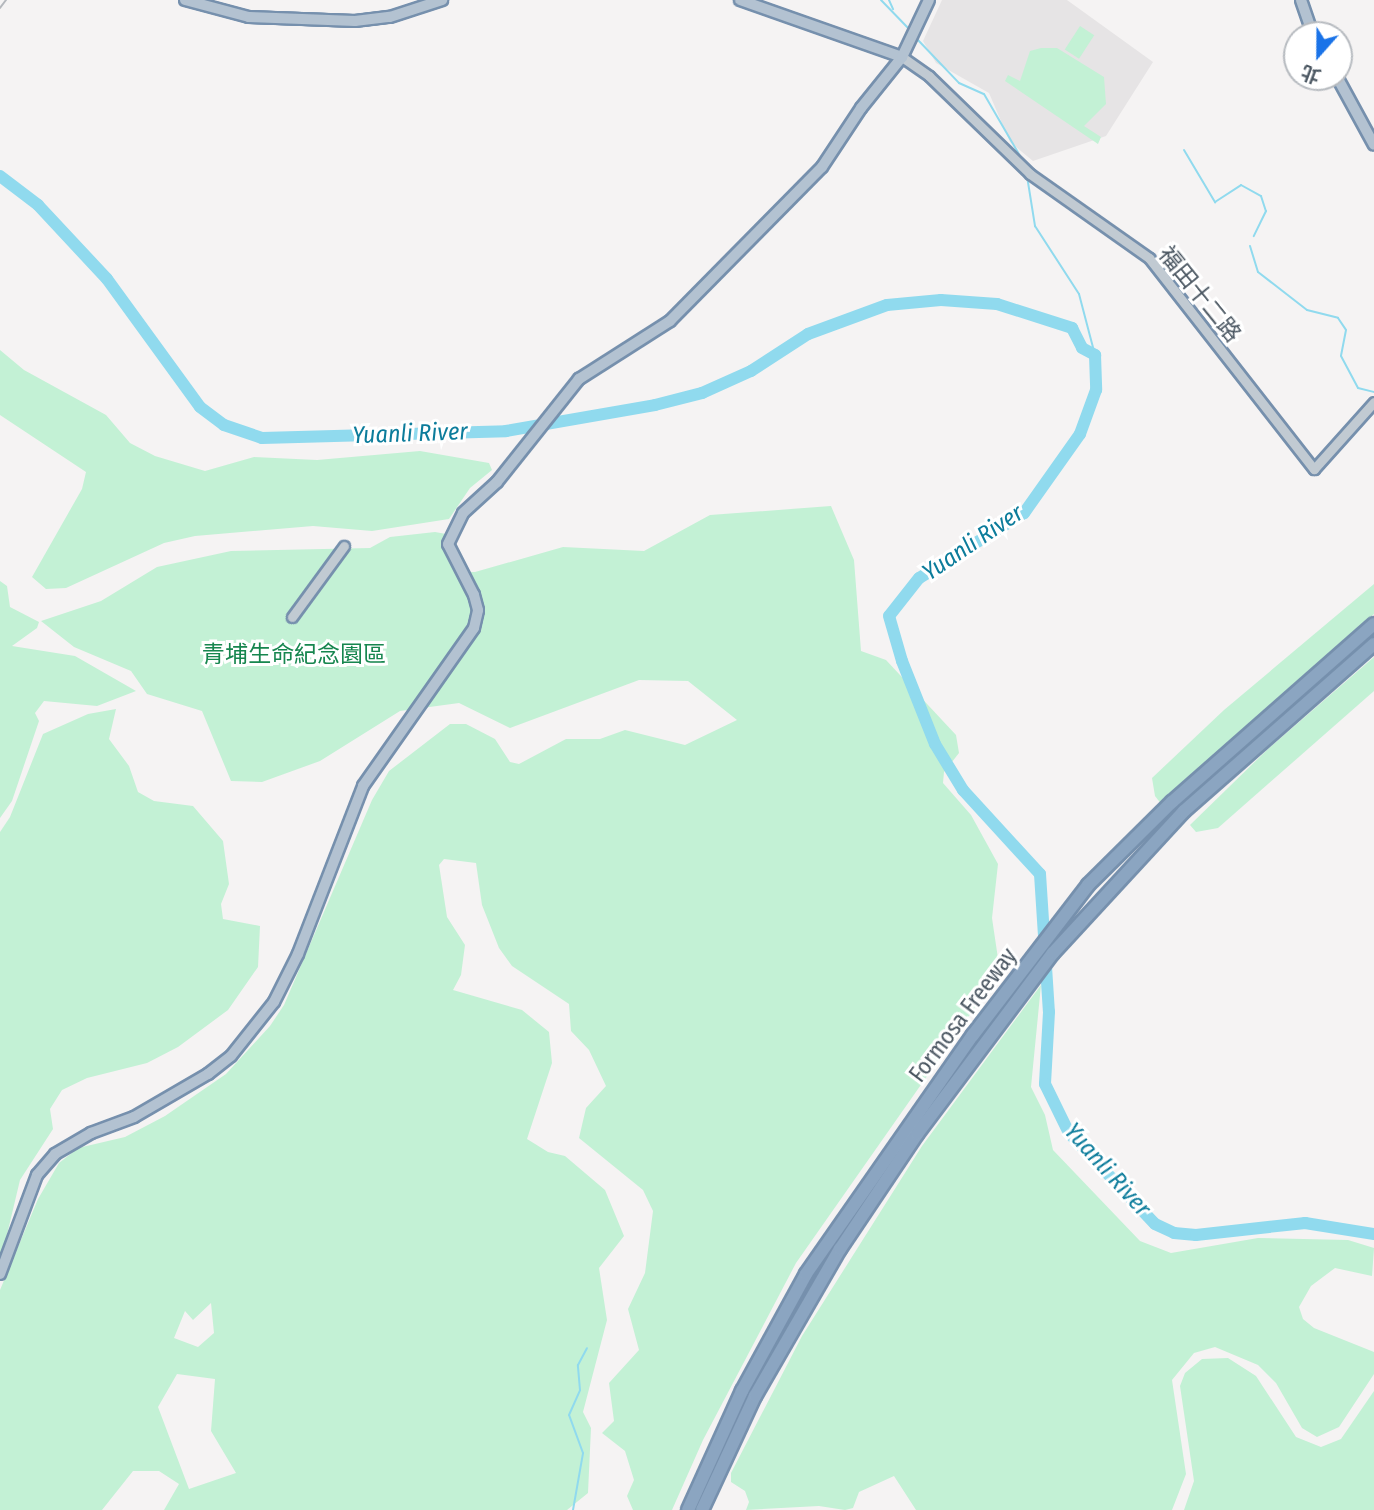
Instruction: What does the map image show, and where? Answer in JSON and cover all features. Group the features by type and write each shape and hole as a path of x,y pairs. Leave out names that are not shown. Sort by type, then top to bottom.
{"highway":[{"name":"Formosa Freeway","path":"688,1510 742,1391 806,1274 1088,885 1172,802 1374,624"},
{"name":"Formosa Freeway","path":"702,1510 749,1408 840,1249 978,1039 1069,934 1184,811 1296,707 1374,644"}],"main road":[{"path":"185,0 249,16 355,21 390,17 442,0"},
{"path":"740,0 902,57"},
{"path":"0,1273 37,1175 55,1154 91,1133 134,1117 208,1074 231,1056 274,1002 298,954 363,786 478,618 474,595 450,552 454,529 463,513 497,482 579,379 670,320 822,167 861,108 902,57 929,0"},
{"path":"1301,0 1308,21"},
{"path":"1344,91 1374,145"}],"street":[{"name":"福田十二路","path":"902,57 929,76 1026,170 1149,258 1314,469 1374,402"},
{"path":"292,617 344,546"}],"shaded area":[{"path":"942,0 1067,0 1153,62 1106,136 1033,161 1010,142 989,93 936,63 923,41"}],"green space":[{"path":"1080,26 1094,35 1079,59 1065,49"},
{"path":"1057,48 1104,77 1106,104 1084,126 1101,137 1098,144 1005,81 1008,75 1020,81 1030,51"},
{"path":"0,350 24,370 106,415 130,443 155,456 205,471 254,457 317,460 420,451 489,463 492,470 470,488 449,519 372,531 313,526 195,536 164,543 66,588 46,589 32,577 82,489 86,472 0,415"},
{"name":"青埔生命紀念園區","path":"831,506 854,560 861,651 886,660 956,735 959,753 944,772 943,783 971,815 998,864 992,918 1000,972 796,1263 703,1440 672,1510 633,1510 627,1496 634,1480 625,1451 602,1433 614,1421 609,1383 639,1350 628,1309 645,1273 653,1211 643,1190 579,1138 586,1108 606,1086 589,1050 571,1031 569,1004 512,966 499,948 482,905 476,863 444,859 439,865 447,917 465,945 461,975 453,990 522,1010 549,1032 552,1063 527,1139 548,1152 565,1156 605,1190 624,1236 599,1268 607,1320 583,1412 591,1428 588,1493 567,1510 164,1510 179,1484 159,1471 133,1471 102,1510 0,1510 0,1290 38,1199 59,1163 78,1148 125,1137 165,1116 226,1074 270,1026 284,1005 372,800 389,771 450,724 466,724 495,739 510,762 519,764 566,739 600,739 625,730 685,745 737,720 688,681 639,680 510,728 459,703 400,711 320,761 262,782 231,781 202,711 147,694 131,671 74,647 41,621 101,601 157,567 231,551 370,548 390,537 435,532 446,534 445,552 455,572 475,572 563,547 644,551 710,515","holes":["211,1303 214,1333 198,1347 174,1338 185,1311 193,1320","177,1374 215,1379 211,1431 236,1473 189,1489 158,1407"]},
{"path":"0,581 7,586 10,607 39,622 37,628 12,646 75,656 136,691 97,706 44,701 35,713 39,721 12,801 0,818"},
{"path":"1374,584 1374,614 1162,805 1155,796 1152,778 1224,710"},
{"path":"1374,657 1374,691 1218,828 1196,832 1190,825 1269,748"},
{"path":"116,709 109,739 129,766 138,792 154,801 193,806 223,841 229,884 221,904 223,919 260,926 258,967 228,1010 178,1047 147,1063 87,1078 62,1090 50,1109 53,1129 20,1180 0,1264 0,832 10,817 43,734 88,714"},
{"path":"1041,985 1031,1087 1045,1115 1053,1150 1140,1241 1171,1253 1258,1238 1348,1240 1374,1248 1372,1276 1335,1268 1311,1286 1299,1307 1303,1319 1314,1328 1374,1352 1374,1374 1339,1427 1317,1437 1302,1428 1276,1383 1258,1365 1215,1347 1194,1353 1172,1380 1186,1474 1172,1510 916,1510 894,1476 859,1492 853,1508 845,1510 819,1506 746,1510 749,1502 745,1491 731,1482 731,1473 802,1336 922,1146"},
{"path":"1228,1358 1256,1376 1296,1437 1321,1447 1341,1439 1374,1391 1374,1510 1184,1510 1194,1481 1180,1386 1185,1373 1202,1359"}],"waterway":[{"path":"881,0 909,29"},
{"path":"889,0 893,9"},
{"path":"917,39 959,83 984,94 1023,161"},
{"path":"1184,150 1215,202 1241,185 1261,196 1266,211 1254,236"},
{"name":"Yuanli River","path":"0,176 38,205 107,279 200,407 224,425 262,438 506,431 655,405 702,393 751,371 808,334 887,305 941,300 997,304 1072,328 1082,348 1095,355 1096,390 1080,434 1024,513 919,578 889,616 902,661 935,744 963,790 1040,874 1049,1012 1045,1084 1069,1133 1155,1224 1174,1233 1196,1235 1305,1223 1374,1234"},
{"path":"1027,176 1035,226 1079,294 1095,355"},
{"path":"1250,246 1258,272 1307,310 1338,318 1346,330 1341,356 1358,388 1374,392"},
{"path":"573,1510 583,1453 569,1415 580,1390 578,1365 587,1348"}],"railway":[{"path":"0,8 6,0"}]}
